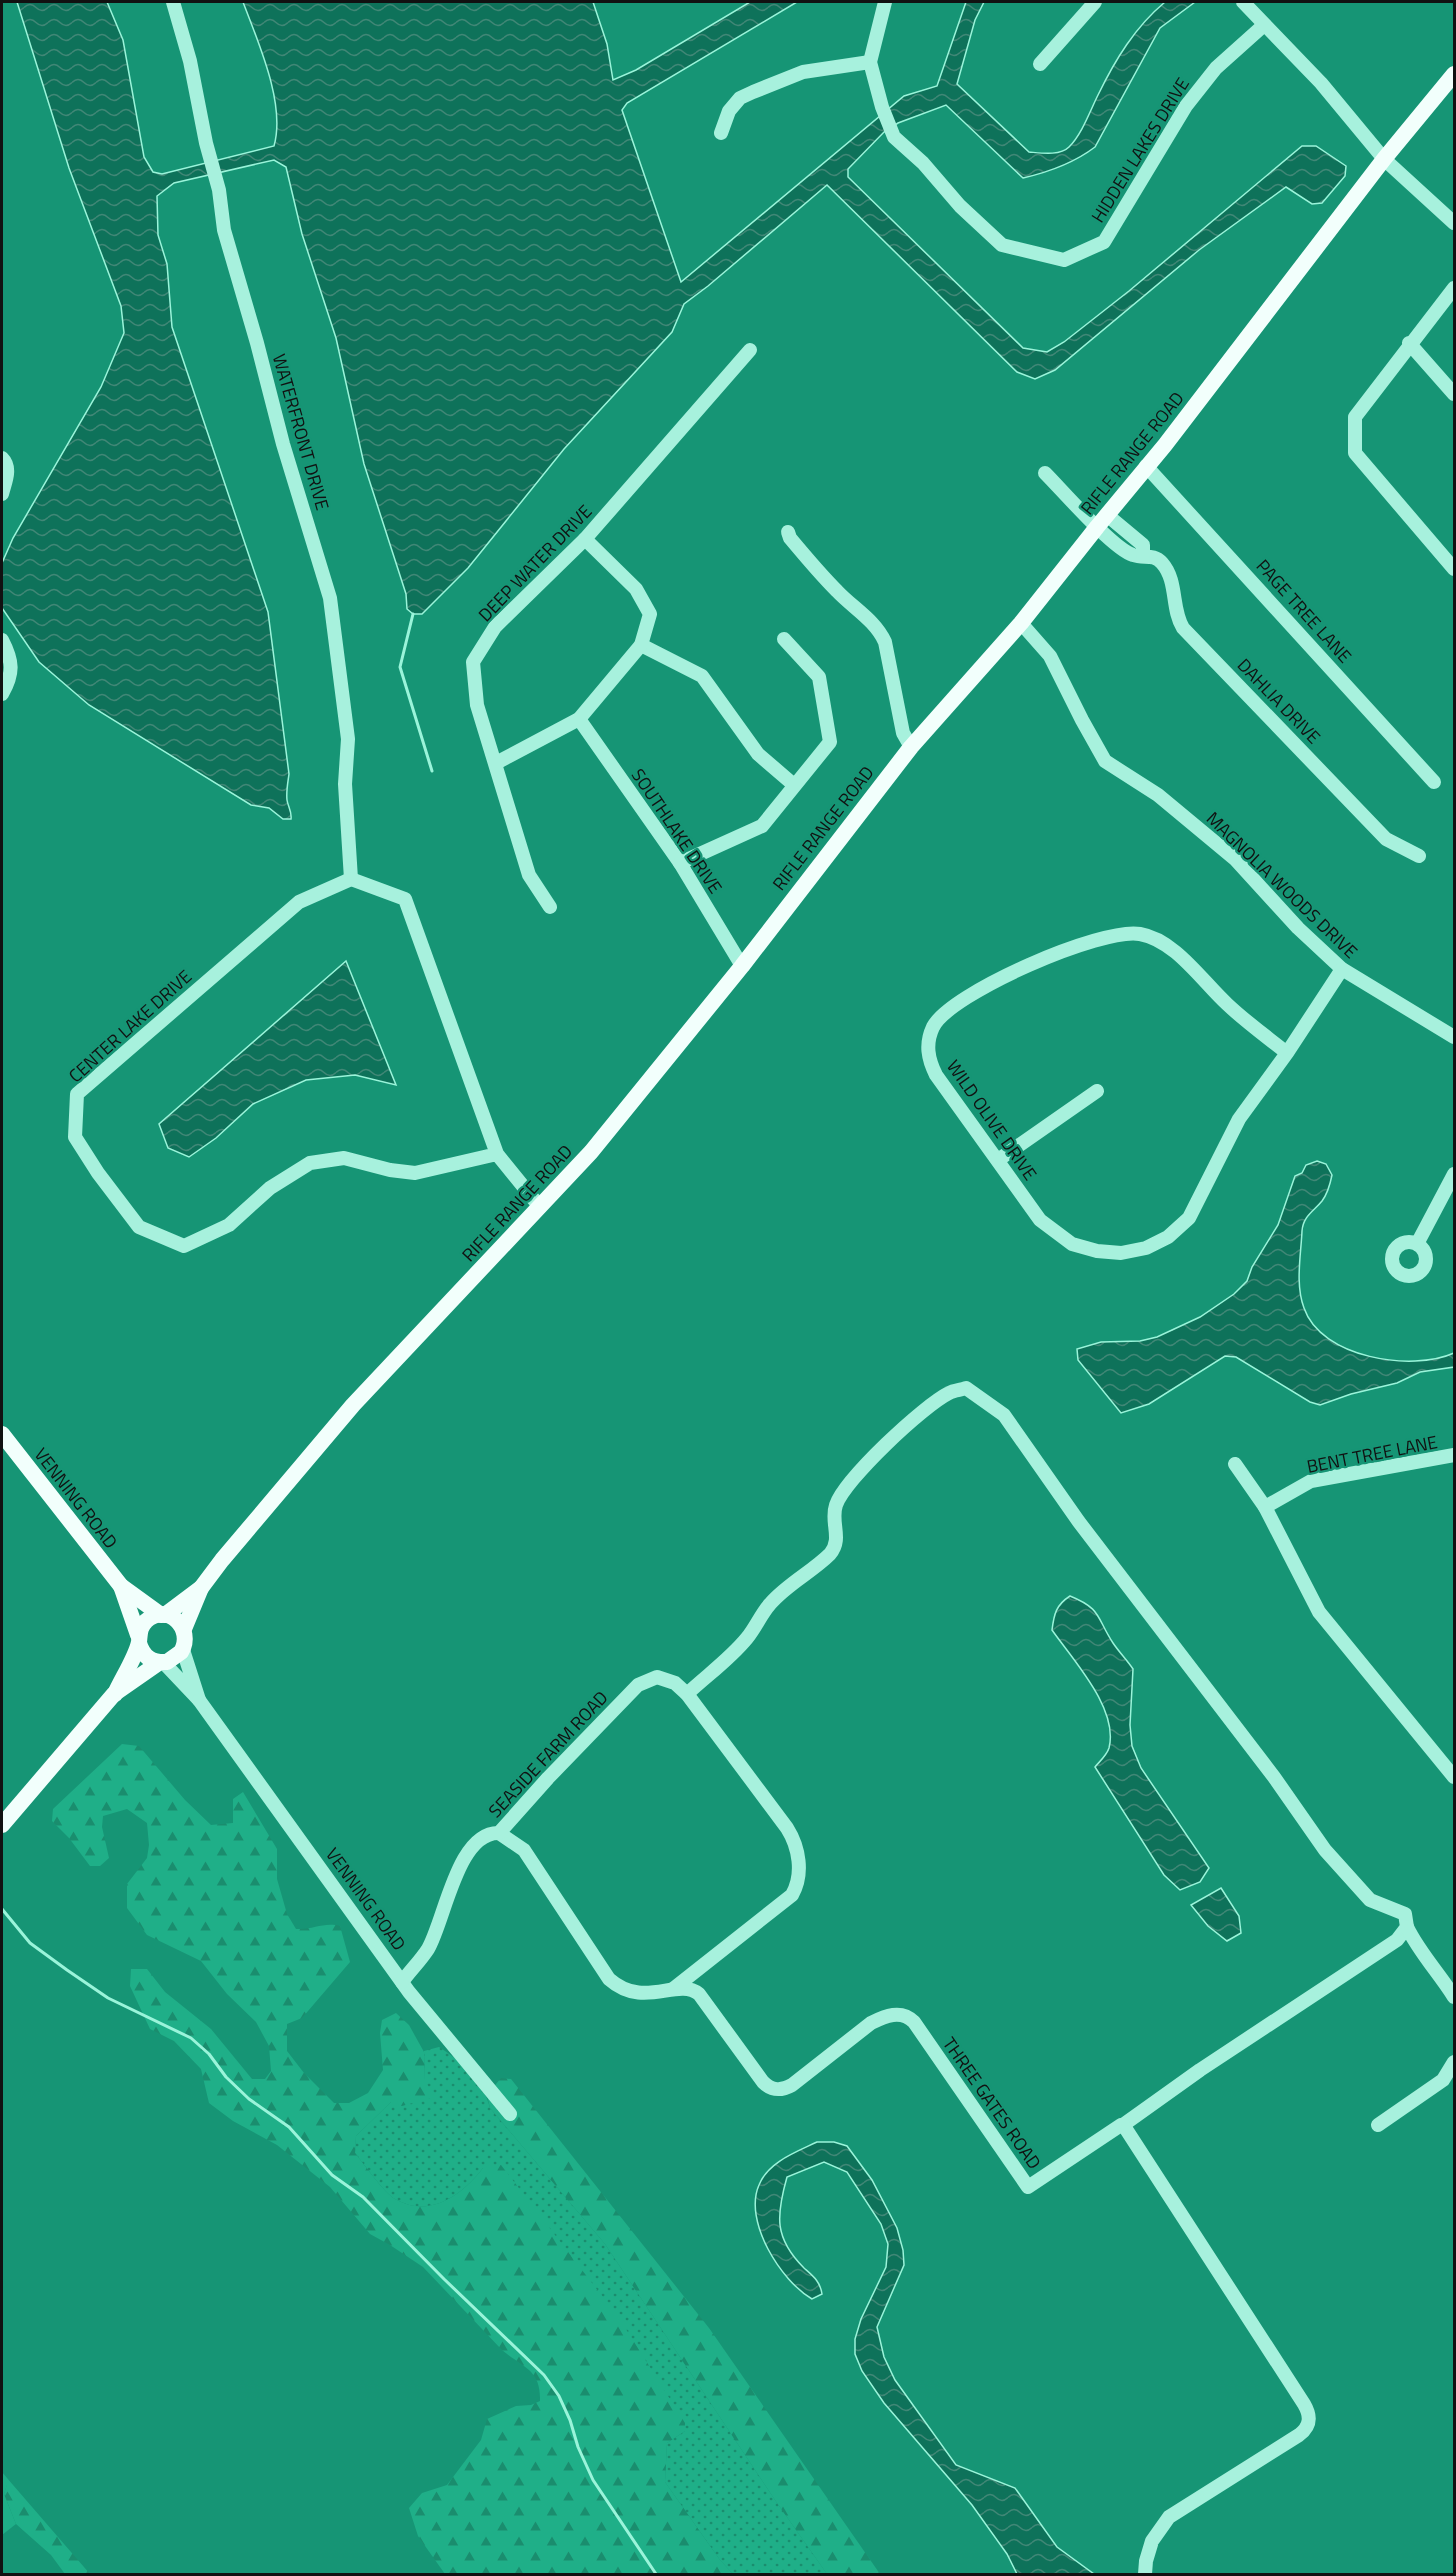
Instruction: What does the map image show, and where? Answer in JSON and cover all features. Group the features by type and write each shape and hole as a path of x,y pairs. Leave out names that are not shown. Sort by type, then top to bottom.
{"main road":[{"name":"RIFLE RANGE ROAD","path":"163,1615 201,1588 353,1405 591,1152 742,966 910,747 1021,623 1165,445 1384,159 1455,74"},
{"name":"VENNING ROAD","path":"2,1434 121,1586 163,1615"},
{"name":"VENNING ROAD","path":"121,1586 139,1639"},
{"name":"RIFLE RANGE ROAD","path":"184,1629 201,1588"},
{"path":"2,1825 114,1694 162,1662 174,1659 183,1650 186,1639 184,1629 176,1619 163,1615 146,1621 114,1694"},
{"path":"139,1639 146,1656 162,1662"}],"street":[{"name":"WATERFRONT DRIVE","path":"173,2 190,61 206,143 219,190 224,230 283,444 330,598 348,739 345,784 351,879"},
{"name":"HIDDEN LAKES DRIVE","path":"885,2 870,62 882,107 894,137 923,163 960,206 1002,245 1064,260 1104,242 1186,106 1216,68 1264,25"},
{"path":"1040,64 1095,2"},
{"path":"1244,2 1321,83 1384,159 1455,223"},
{"path":"721,133 729,111 740,98 802,72 870,62"},
{"path":"1455,288 1409,343 1354,417 1354,453 1455,569"},
{"path":"1409,343 1455,394"},
{"name":"DEEP WATER DRIVE","path":"550,907 529,875 477,705 473,662 495,627 585,539 750,350"},
{"path":"2,458 8,469 2,494"},
{"name":"PAGE TREE LANE","path":"1146,466 1434,782"},
{"path":"1046,472 1102,521"},
{"name":"DAHLIA DRIVE","path":"1102,521 1143,545 1143,555 1154,557 1162,562 1168,571 1177,619 1183,628 1386,839 1419,856"},
{"path":"788,532 790,538 837,592 875,625 881,634 885,642 903,733 910,747"},
{"path":"496,763 579,718 641,645 650,614 636,589 585,539"},
{"name":"MAGNOLIA WOODS DRIVE","path":"1021,623 1050,656 1077,711 1106,761 1158,795 1235,859 1298,928 1342,969 1455,1038"},
{"path":"680,863 762,826 830,742 819,677 784,639"},
{"path":"2,640 12,666 10,678 2,694"},
{"path":"641,645 702,676 758,754 794,785"},
{"name":"SOUTHLAKE DRIVE","path":"579,718 680,863 742,966"},
{"path":"351,879 405,899 497,1154 540,1207"},
{"name":"CENTER LAKE DRIVE","path":"351,879 299,902 77,1094 75,1137 139,1227 183,1246 229,1225 270,1188 310,1163 344,1158 390,1170 415,1173 497,1154"},
{"name":"WILD OLIVE DRIVE","path":"1287,1053 1227,1005 1163,941 1140,934 1121,934 1066,950 1002,978 946,1011 933,1027 927,1048 929,1062 936,1075 1040,1220 1072,1244 1097,1251 1121,1253 1146,1248 1168,1237 1189,1218 1239,1119 1287,1053 1342,969"},
{"path":"998,1160 1097,1091"},
{"path":"1417,1244 1455,1174"},
{"path":"687,1694 746,1639 771,1603 830,1554 835,1547 836,1506 857,1475 939,1399 951,1391 966,1389 1004,1415 1079,1522 1261,1759 1325,1850 1370,1900 1405,1914 1407,1927 1414,1941 1455,1997"},
{"name":"BENT TREE LANE","path":"1265,1507 1311,1481 1455,1455"},
{"path":"1235,1464 1265,1507 1319,1612 1455,1777"},
{"name":"VENNING ROAD","path":"183,1650 199,1700"},
{"name":"VENNING ROAD","path":"162,1662 199,1700 402,1982 510,2114"},
{"name":"SEASIDE FARM ROAD","path":"402,1982 428,1949 463,1858 488,1834 499,1833 548,1778 638,1685 651,1678 663,1678 675,1683 687,1694 788,1828 798,1848 799,1860 795,1890 792,1895 671,1991"},
{"name":"THREE GATES ROAD","path":"499,1833 524,1850 609,1980 620,1988 634,1993 656,1994 686,1988 699,1994 763,2082 774,2090 792,2085 871,2023 893,2014 910,2018 1029,2187 1123,2125"},
{"path":"1145,2574 1152,2541 1169,2517 1299,2435 1307,2428 1309,2420 1304,2404 1123,2125 1200,2070 1397,1940 1407,1927"},
{"path":"1378,2124 1443,2080 1455,2062"}],"green space":[{"path":"122,1744 139,1746 185,1800 211,1825 233,1823 233,1799 243,1792 277,1849 277,1879 287,1914 296,1929 328,1925 340,1926 350,1962 302,2018 287,2024 287,2051 304,2073 334,2103 349,2103 368,2093 383,2070 380,2033 382,2020 396,2013 409,2025 424,2052 425,2081 434,2097 402,2106 391,2102 356,2136 355,2153 391,2196 408,2205 433,2205 444,2201 465,2187 483,2168 501,2165 619,2318 685,2423 685,2431 667,2443 665,2482 720,2560 733,2574 445,2574 418,2536 409,2508 422,2493 447,2485 481,2440 487,2419 516,2406 531,2405 540,2401 537,2382 529,2370 502,2350 423,2267 370,2234 330,2187 277,2145 233,2121 209,2103 201,2069 174,2041 150,2029 130,1986 131,1969 147,1969 165,1992 211,2029 252,2079 265,2079 271,2071 269,2046 256,2022 227,1994 201,1961 147,1935 127,1908 127,1884 147,1858 149,1845 147,1823 127,1809 103,1816 102,1827 109,1858 100,1866 90,1866 69,1838 52,1821 53,1809"},
{"path":"439,2047 477,2081 483,2089 490,2108 605,2244 775,2500 827,2574 733,2574 720,2560 665,2482 667,2443 685,2431 483,2168 465,2187 444,2201 433,2205 408,2205 391,2196 355,2153 356,2136 391,2102 425,2081 424,2051"},
{"path":"501,2078 511,2079 709,2328 880,2574 827,2574 775,2500 605,2244 490,2108 487,2095"},
{"path":"2,2472 13,2485 7,2485 4,2494 16,2524 2,2535"},
{"path":"7,2484 13,2485 90,2574 65,2574 51,2555 16,2524 4,2494"}],"water":[{"path":"17,2 107,2 123,40 144,157 153,172 162,174 274,146 277,129 276,111 269,73 243,2 593,2 607,44 613,80 636,70 750,2 797,2 627,103 622,110 681,282 904,96 937,86 966,2 984,2 975,20 957,84 1029,152 1050,153 1061,152 1074,142 1119,57 1144,22 1165,2 1195,2 1160,28 1095,147 1070,162 1023,178 946,105 898,123 884,132 848,169 848,177 1023,348 1047,352 1064,342 1129,291 1302,146 1316,146 1346,166 1345,176 1322,203 1312,204 1286,187 1199,250 1055,370 1035,379 1017,372 827,185 684,304 672,332 564,449 468,568 422,614 413,614 407,609 406,594 364,464 336,338 302,234 286,167 274,160 174,183 157,196 158,235 167,264 172,327 268,612 289,774 287,797 291,819 283,819 269,808 251,805 89,705 39,662 2,608 2,563 13,538 101,387 124,333 121,306 69,168"},
{"path":"346,961 396,1085 355,1075 306,1080 253,1104 216,1138 189,1157 168,1148 159,1124"},
{"path":"1317,1161 1326,1164 1332,1175 1326,1195 1303,1226 1299,1270 1301,1299 1314,1325 1329,1339 1348,1349 1370,1356 1415,1361 1436,1359 1454,1353 1454,1367 1420,1372 1397,1383 1351,1394 1320,1405 1310,1402 1236,1357 1225,1356 1149,1404 1121,1413 1078,1360 1077,1349 1101,1342 1140,1341 1157,1337 1200,1317 1234,1294 1247,1281 1252,1267 1278,1225 1295,1176 1302,1173 1306,1165"},
{"path":"1070,1596 1093,1610 1113,1643 1133,1669 1130,1725 1132,1746 1141,1768 1209,1868 1200,1882 1180,1890 1164,1875 1095,1767 1109,1748 1110,1733 1107,1717 1101,1701 1082,1670 1052,1630 1056,1610"},
{"path":"1221,1888 1239,1916 1241,1933 1227,1941 1208,1926 1191,1905"},
{"path":"817,2142 834,2142 847,2146 872,2180 897,2228 903,2250 904,2265 877,2327 884,2357 895,2380 956,2465 1015,2488 1057,2547 1094,2574 1017,2574 1007,2554 972,2505 884,2403 862,2371 855,2354 855,2339 861,2319 886,2267 888,2244 881,2224 847,2172 824,2162 787,2177 783,2191 780,2226 787,2247 818,2282 822,2294 812,2299 788,2279 777,2265 768,2249 756,2215 755,2199 759,2185 763,2177 776,2164"}],"waterway":[{"path":"413,614 400,667 432,771"},
{"path":"2,1909 30,1943 108,1998 191,2038 209,2054 226,2077 249,2099 289,2127 332,2175 363,2197 544,2375 559,2396 593,2480 656,2574"}]}
